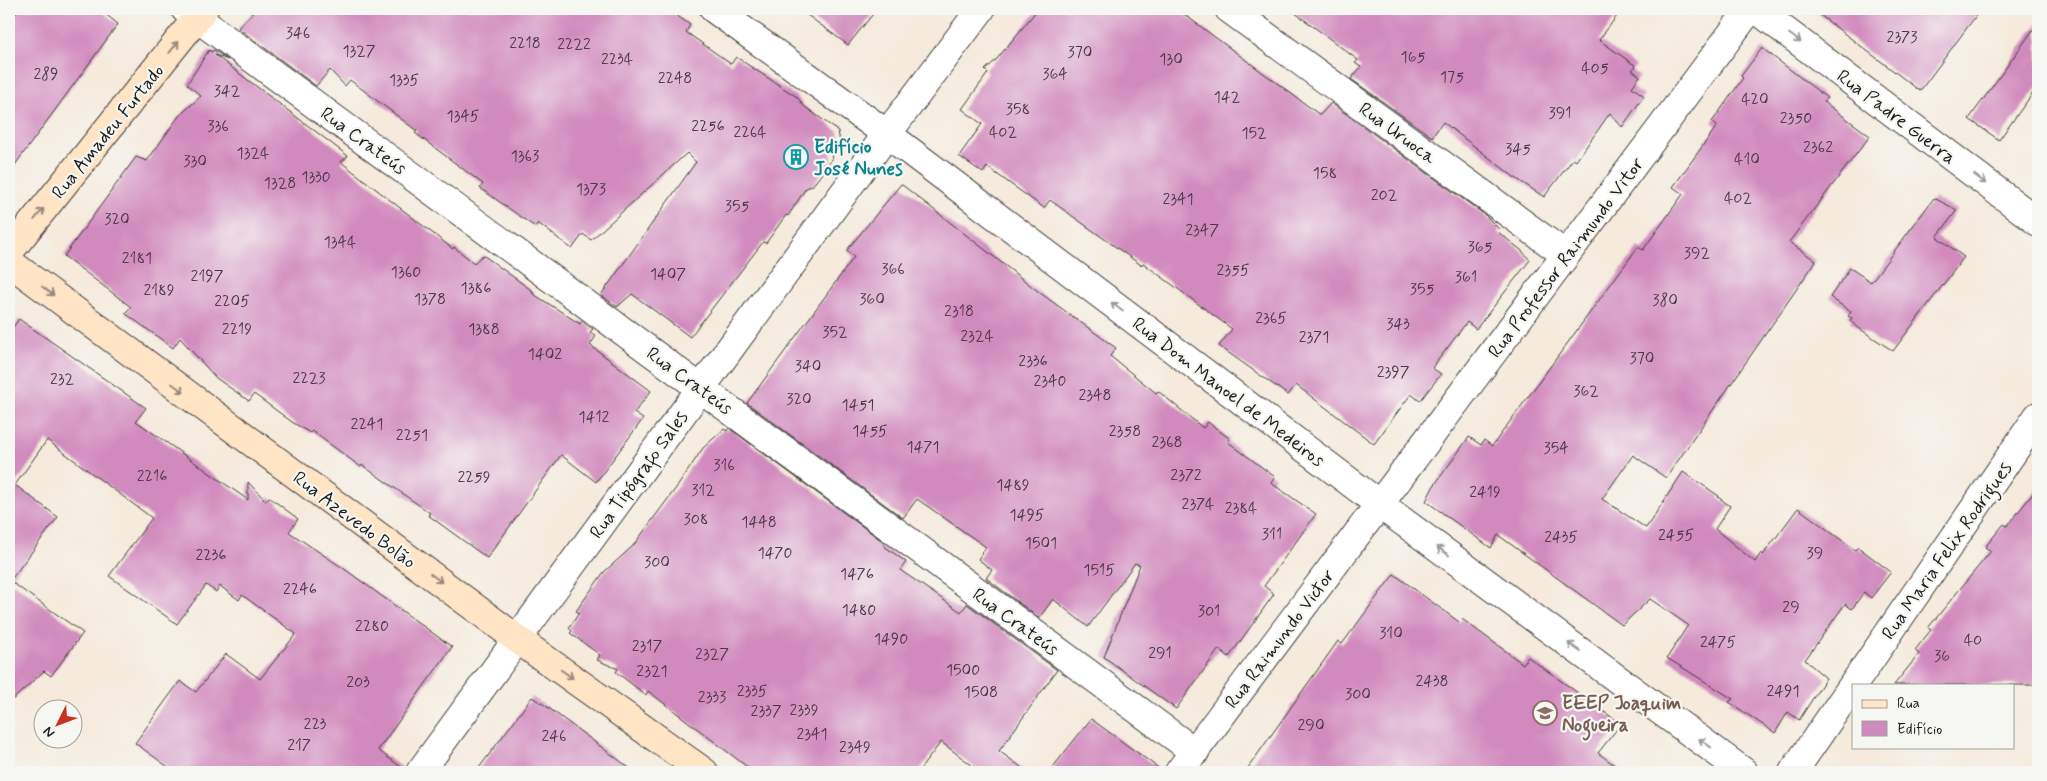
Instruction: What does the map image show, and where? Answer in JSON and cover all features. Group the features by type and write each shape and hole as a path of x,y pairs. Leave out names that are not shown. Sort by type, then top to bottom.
{"street":[{"name":"Rua Dom Manoel de Medeiros","path":"714,9 887,134 1379,504 1744,772"},
{"name":"Rua Tipógrafo Sales","path":"420,772 887,134 982,9"},
{"name":"Rua Uruoca","path":"1230,9 1566,255"},
{"name":"Rua Professor Raimundo Vitor","path":"1379,504 1750,9"},
{"name":"Rua Padre Guerra","path":"1756,9 2038,222"},
{"name":"Rua Amadeu Furtado","path":"9,252 196,12"},
{"name":"Rua Crateús","path":"196,12 700,388 1187,762"},
{"name":"Rua Azevedo Bolão","path":"9,262 518,639 704,772"},
{"name":"Rua Maria Felix Rodrigues","path":"1854,684 2038,416"},
{"name":"Rua Raimundo Victor","path":"1187,762 1379,504"},
{"name":"Rua Maria Felix Rodrigues","path":"1793,772 1852,686"}],"building":[{"path":"19,9 99,9 118,24 9,173 9,23"},
{"path":"256,9 668,9 690,25 686,32 731,64 736,57 797,97 804,106 838,131 840,142 831,153 832,159 820,176 812,186 806,188 788,216 786,215 766,243 763,242 690,337 632,294 617,307 601,295 696,162 687,153 591,240 583,234 572,249 538,223 535,227 480,188 483,184 415,133 417,131 350,80 345,86 330,70 316,86 238,28"},
{"path":"799,9 877,9 848,45"},
{"path":"1038,9 1177,9 1320,115 1331,103 1485,215 1500,230 1498,232 1521,250 1530,260 1476,329 1467,322 1432,368 1441,374 1420,401 1411,394 1374,444 1296,385 1288,395 1219,346 1232,329 1143,263 1141,265 1050,200 1044,208 987,167 983,173 959,156 982,124 962,109 988,73 985,70 996,60"},
{"path":"1290,9 1622,9 1599,40 1636,66 1632,70 1640,76 1632,87 1644,96 1622,127 1610,113 1576,161 1573,159 1544,197 1514,177 1443,122 1432,137 1351,79 1361,67 1355,63 1358,60"},
{"path":"1812,9 1981,9 1920,91"},
{"path":"2038,23 2038,86 1999,140 1969,119"},
{"path":"1762,48 1827,98 1824,102 1870,136 1789,242 1816,261 1666,478 1633,455 1602,499 1646,528 1683,472 1719,496 1730,506 1715,529 1755,562 1761,553 1763,555 1798,508 1855,550 1858,547 1891,572 1871,598 1864,592 1852,609 1845,604 1805,660 1826,678 1799,720 1788,712 1775,733 1729,702 1733,699 1667,658 1688,625 1650,599 1622,625 1498,535 1491,548 1426,501 1433,487 1469,437 1481,445 1484,440 1492,446 1638,247 1643,250 1683,194 1673,187 1717,126 1712,122 1743,78 1741,76"},
{"path":"209,50 211,52 214,50 228,60 215,55 348,156 341,162 453,249 454,247 474,263 483,255 534,292 532,293 580,324 582,321 593,329 590,332 596,336 590,345 651,391 634,413 643,419 596,482 561,455 487,558 428,515 430,513 362,465 361,467 312,431 310,433 292,422 254,394 249,401 216,378 180,338 173,348 125,313 131,307 64,256 136,157 147,161 179,116 201,96 187,84"},
{"path":"901,184 1039,292 1116,348 1110,356 1156,393 1158,391 1203,428 1208,422 1230,439 1228,442 1275,477 1271,483 1316,514 1264,586 1274,594 1229,657 1219,649 1176,709 1104,657 1140,565 1135,563 1088,627 1053,599 1039,618 986,578 992,570 978,559 986,547 917,499 903,518 747,403 854,257 847,250"},
{"path":"1934,198 1957,210 1937,237 1964,257 1893,351 1850,321 1852,318 1848,316 1851,312 1830,297 1850,268 1871,282"},
{"path":"19,319 146,408 136,421 248,500 248,482 266,501 269,497 298,519 289,532 343,568 452,647 378,750 405,770 405,772 175,772 135,743 180,681 196,692 226,654 260,679 296,634 242,595 239,600 220,586 216,592 206,585 177,624 109,576 152,518 47,440 15,485 58,517 10,581 83,633 51,676 44,671 9,703 9,333"},
{"path":"729,428 885,543 884,546 906,562 900,570 961,612 967,604 1057,670 999,751 1028,772 981,772 941,742 918,772 754,772 648,691 646,695 616,672 618,669 597,660 600,655 570,633 572,631 569,628 579,613 576,611 604,572 633,546 703,448 724,429 727,431"},
{"path":"2038,487 2038,685 1895,684 1919,654 1915,650 1931,630 1928,628 1991,551 1985,547 2004,524 2007,526"},
{"path":"1394,574 1459,622 1462,619 1523,664 1528,657 1621,724 1598,753 1624,772 1245,772 1338,641 1342,644"},
{"path":"532,697 546,706 635,772 476,772"},
{"path":"1091,719 1164,772 1049,772"}],"place":[{"name":"Edifício José Nunes","path":"796,157"},
{"name":"EEEP Joaquim Nogueira","path":"1545,713"}]}
